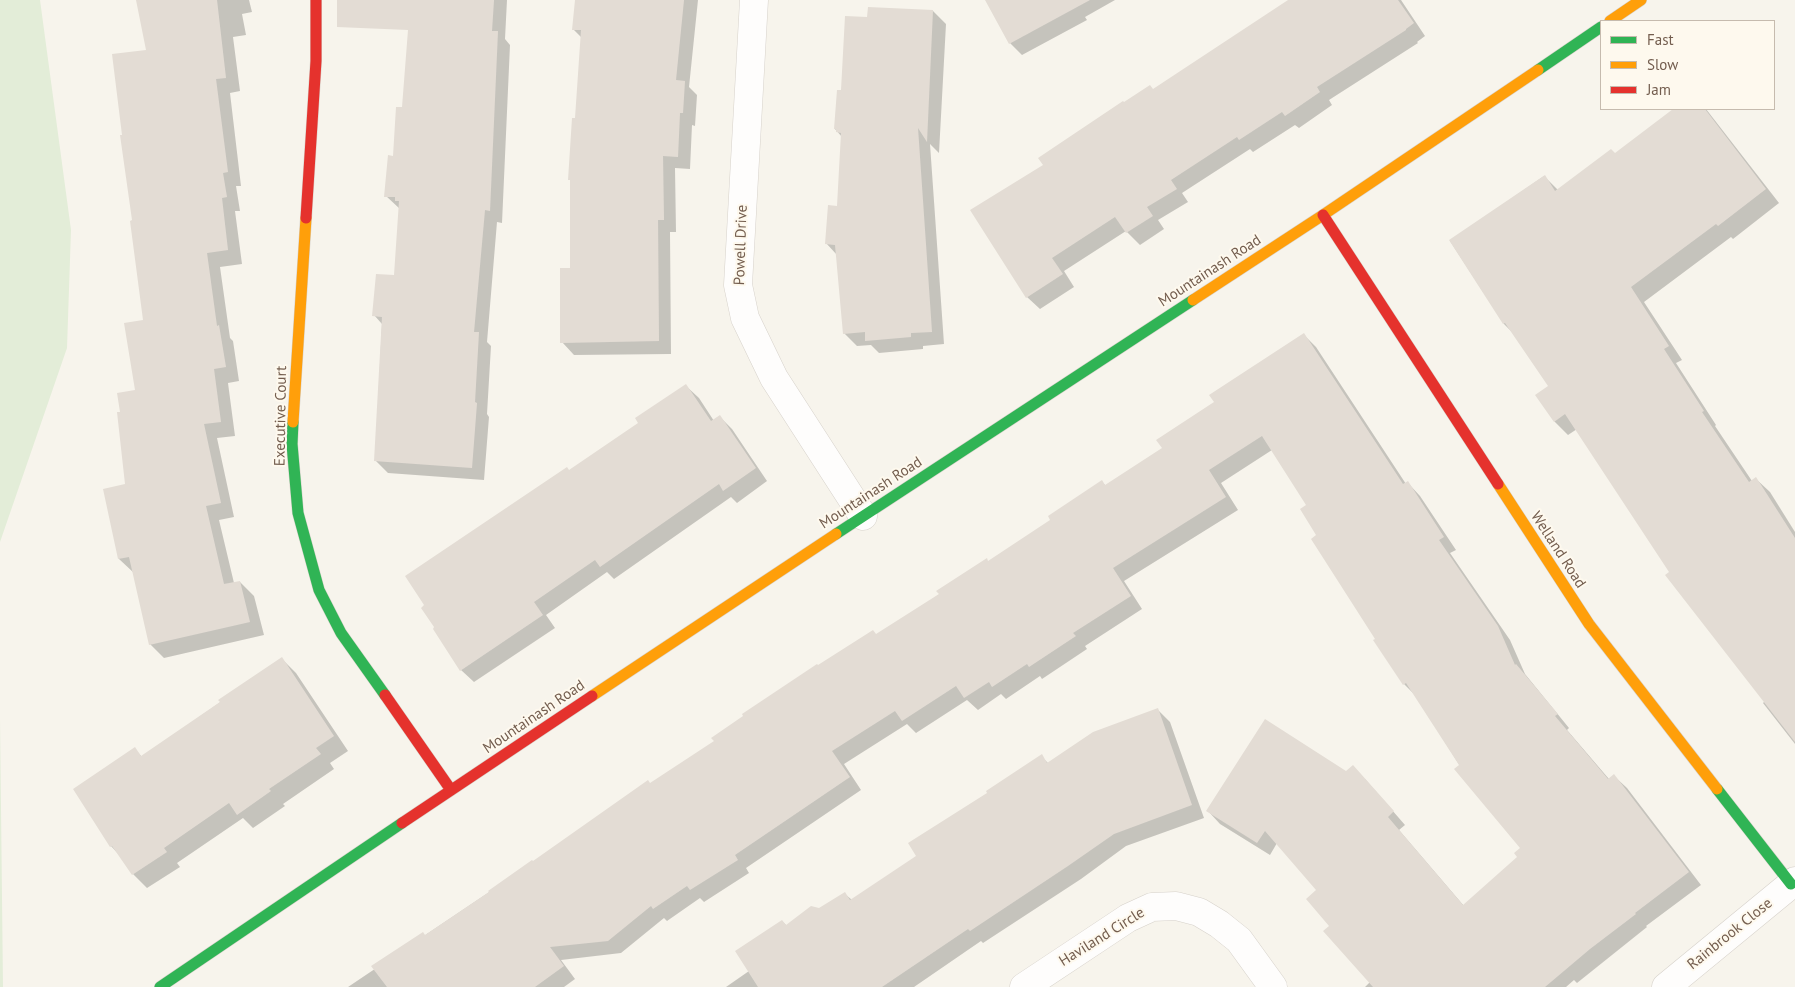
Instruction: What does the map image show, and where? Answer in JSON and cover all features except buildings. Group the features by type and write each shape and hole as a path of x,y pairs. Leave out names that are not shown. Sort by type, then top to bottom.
{"street":[{"name":"Executive Court","path":"316,0 316,61 292,444 298,513 319,590 342,632 451,790"},
{"name":"Powell Drive","path":"754,0 738,285 743,310 758,348 774,378 863,516"},
{"path":"1611,20 1641,0"},
{"name":"Mountainash Road","path":"160,987 451,790 863,516 1323,215 1600,28"},
{"name":"Welland Road","path":"1323,215 1589,624 1793,882"},
{"name":"Rainbrook Close","path":"1666,987 1793,882"},
{"name":"Haviland Circle","path":"1024,987 1128,918 1152,907 1176,906 1198,912 1219,924 1239,940 1273,987"}],"green space":[{"path":"0,0 40,0 71,230 67,348 0,542"},
{"path":"0,718 3,987 0,987"}],"traffic: fast":[{"path":"1538,70 1600,28"},
{"path":"836,534 1193,300"},
{"path":"293,422 292,444 298,513 319,590 341,633 385,695"},
{"path":"1717,789 1791,884"},
{"path":"160,987 402,823"}],"traffic: slow":[{"path":"1611,20 1641,0"},
{"path":"1193,300 1538,70"},
{"path":"293,422 306,218"},
{"path":"1498,484 1589,624 1717,789"},
{"path":"592,696 836,534"}],"traffic: jam":[{"path":"306,218 316,61 316,0"},
{"path":"1323,215 1498,484"},
{"path":"385,695 451,790"},
{"path":"402,823 592,696"}]}
